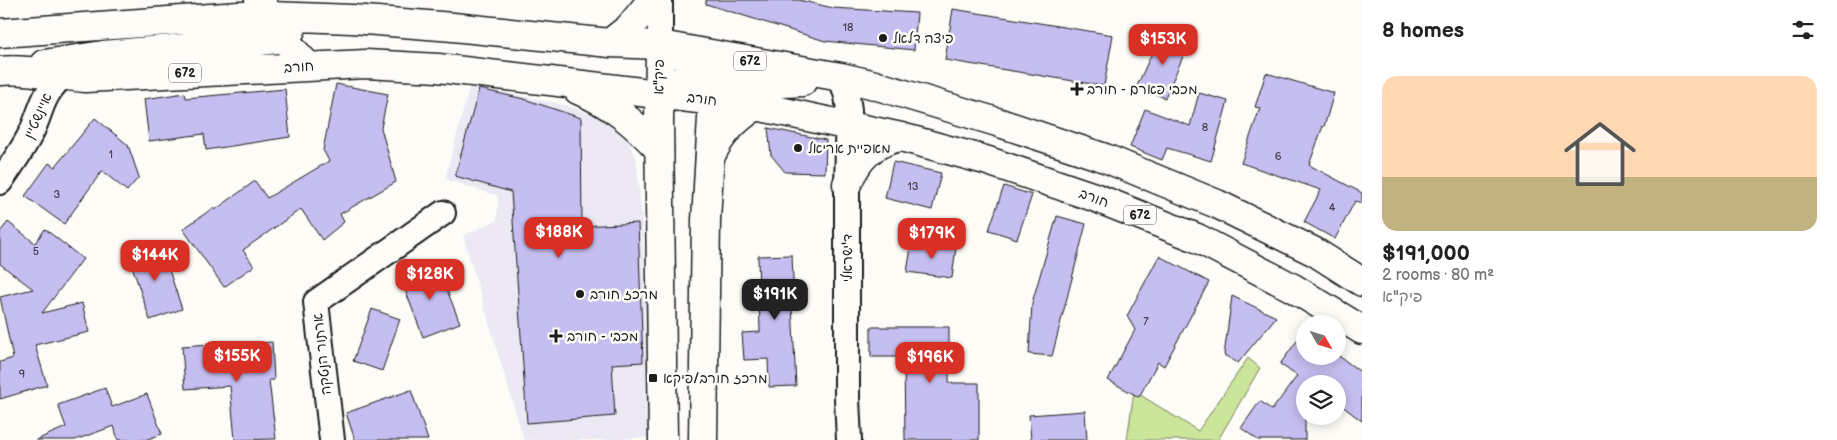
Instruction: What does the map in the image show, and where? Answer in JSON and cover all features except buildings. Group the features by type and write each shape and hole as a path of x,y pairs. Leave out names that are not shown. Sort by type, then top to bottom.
{"main road":[{"path":"349,0 453,27"},
{"path":"610,43 629,28 652,0"},
{"name":"672","path":"0,33 217,9 453,27 610,43 660,45 841,77 871,84 997,122 1105,158 1217,204 1315,252 1362,282"},
{"path":"5,70 103,54 245,43 280,14 293,50 308,66"},
{"name":"פיק\"א","path":"663,440 659,149 660,45 689,60 704,75 714,101 706,220 703,440"},
{"name":"חורב","path":"5,70 62,76 95,77 366,64 438,68 550,80 756,106 901,137 984,160 1094,197 1197,238 1293,288 1362,330"},
{"path":"659,94 676,82 704,75 764,83 788,83 841,77"},
{"path":"550,80 580,91 612,107 635,124 659,149"},
{"path":"710,158 724,134 736,121 756,106"},
{"path":"847,184 852,172 865,154 883,142 901,137"}],"street":[{"path":"660,0 660,45"},
{"name":"איינשטיין","path":"0,182 18,157 32,132 45,96 52,85 62,76"},
{"name":"ד'ישראלי","path":"841,77 847,96 850,125 847,184 849,440"},
{"name":"ארתור הנטקה","path":"332,440 316,302 443,213"}],"shaded area":[{"name":"מרכז חורב","path":"470,85 569,106 602,118 623,133 636,156 642,219 652,437 604,440 524,440 463,236 497,220 498,196 445,179"}],"green space":[{"path":"1248,358 1260,368 1218,440 1127,440 1134,391 1198,431"}],"place":[{"name":"פיצה דלאל","path":"883,38"},
{"name":"מכבי פארם - חורב","path":"1077,89"},
{"name":"מאפיית אריאל","path":"798,148"},
{"name":"מרכז חורב","path":"580,294"},
{"name":"מכבי - חורב","path":"556,336"},
{"name":"מרכז חורב/פיקא","path":"653,378"}]}
